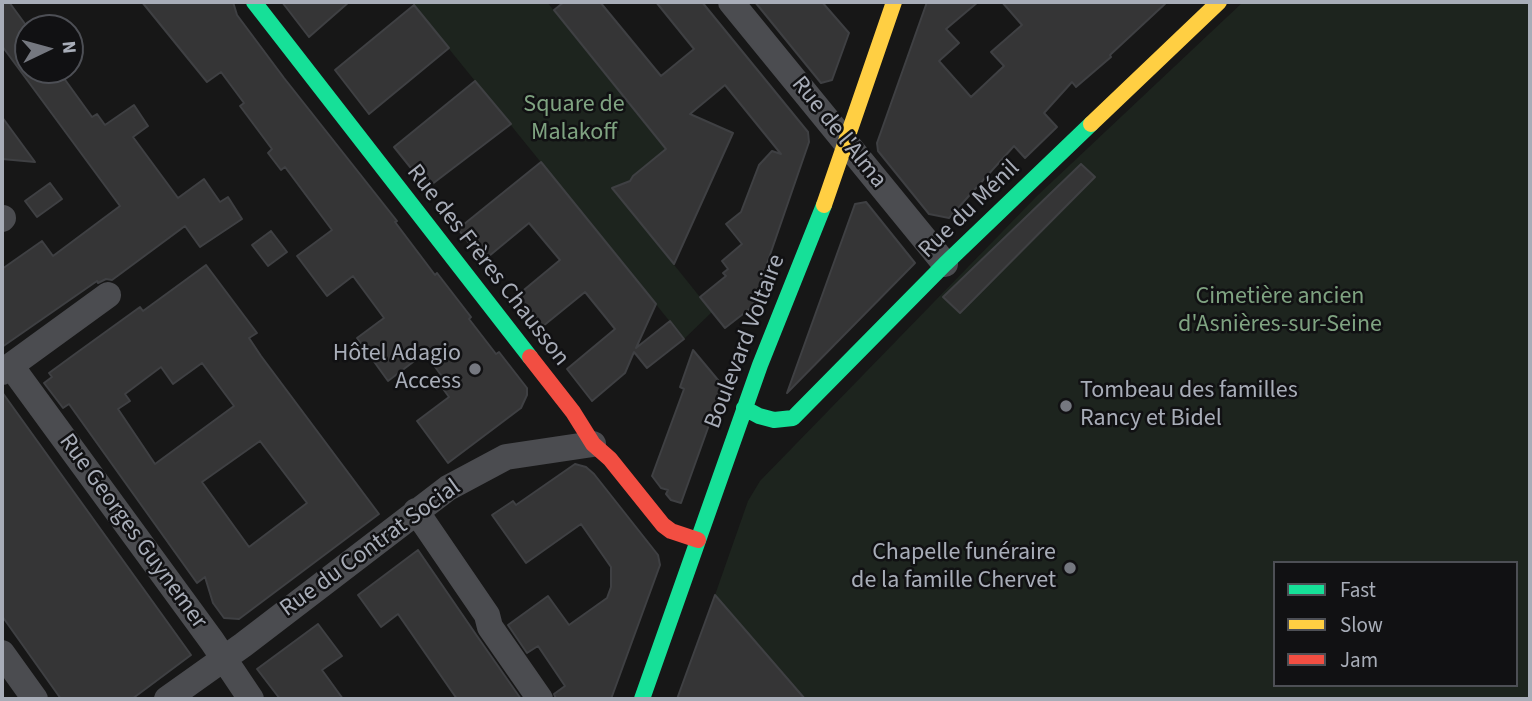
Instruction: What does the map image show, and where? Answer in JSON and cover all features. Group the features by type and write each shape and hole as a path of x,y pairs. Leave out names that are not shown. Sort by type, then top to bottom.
{"street":[{"name":"Rue des Frères Chausson","path":"254,2 573,412 593,444 610,459 663,525 671,531 698,540"},
{"name":"Rue de l'Alma","path":"731,2 945,264"},
{"name":"Boulevard Voltaire","path":"642,699 744,408 846,142 894,2"},
{"name":"Rue du Ménil","path":"744,408 774,420 793,418 945,264 1219,2"},
{"name":"Rue Georges Guynemer","path":"108,295 7,369 224,658 251,699"},
{"name":"Rue du Contrat Social","path":"167,699 448,488 506,457 593,444"},
{"path":"416,511 540,699"},
{"path":"2,653 35,699"}],"green space":[{"name":"Square de Malakoff","path":"411,2 547,2 666,150 638,177 633,175 630,181 614,190 712,312 684,339"},
{"name":"Cimetière ancien d'Asnières-sur-Seine","path":"1243,2 1527,2 1530,5 1530,699 805,699 715,595 748,501 760,481 1037,196"}],"building":[{"path":"2,2 9,2 18,14 14,14 14,62 2,46"},
{"path":"142,2 233,2 237,15 284,78 397,221 395,222 435,275 437,273 471,317 469,319 496,354 499,352 527,388 521,408 448,463 417,421 449,397 441,386 446,382 425,353 388,381 357,338 384,318 353,276 327,296 297,256 332,230 285,167 281,170 268,153 272,149 240,106 244,103 221,72 207,82"},
{"path":"282,2 349,2 309,37"},
{"path":"564,2 600,2 661,76 694,49 656,2 702,2 808,132 809,142 752,307 725,328 700,297 726,276 723,273 728,269 722,261 742,244 726,224 741,212 759,165 772,151 781,154 725,85 690,114 733,133 674,264 612,188 630,181 666,149 554,10"},
{"path":"755,2 822,2 849,33 832,80 821,83"},
{"path":"927,2 978,2 946,29 959,43 939,61 971,97 1004,66 991,52 1022,25 1002,2 1167,2 1076,87 1072,82 1044,113 1057,127 1025,158 1014,146 949,218 929,214 878,151 877,143"},
{"path":"414,5 449,48 369,114 335,70"},
{"path":"475,81 511,124 427,188 394,147"},
{"path":"30,84 68,84 92,117 97,114 105,125 134,105 148,126 133,137 178,198 204,179 220,202 228,197 242,219 200,247 185,226 112,280 97,281 2,347 2,269 42,241 53,256 120,206"},
{"path":"2,117 35,162 2,159"},
{"path":"541,162 656,304 636,348 670,321 684,339 647,368 634,352 625,373 592,401 567,369 615,329 585,292 537,331 513,299 560,260 529,223 483,261 458,229"},
{"path":"1081,164 1095,177 960,313 943,297"},
{"path":"50,183 62,199 37,217 25,201"},
{"path":"866,202 915,263 787,393 855,204"},
{"path":"271,231 287,252 268,266 252,245"},
{"path":"206,265 257,333 249,338 261,356 379,514 239,619 224,618 213,603 205,577 197,583 69,404 63,408 44,383 52,377 49,373 75,354 140,307 143,311","holes":["202,363 234,406 155,464 118,409 130,401 125,394 161,367 173,384","260,441 307,503 249,547 202,482"]},
{"path":"693,350 723,386 681,503 671,500 666,494 668,490 661,488 652,476 684,389 680,387"},
{"path":"2,392 191,655 132,699 61,699 2,616"},
{"path":"575,464 586,467 594,474 658,555 660,565 611,699 556,699 554,694 565,686 538,646 527,653 508,625 548,596 569,625 607,598 611,587 611,567 581,524 526,563 492,515 513,501 516,505"},
{"path":"418,550 521,699 457,699 398,614 381,627 358,595"},
{"path":"715,595 805,699 677,699"},
{"path":"318,624 342,656 322,670 343,699 280,699 257,669"}],"traffic: fast":[{"path":"254,2 530,357"},
{"path":"744,408 774,420 793,418 945,264 1091,124"},
{"path":"642,699 760,365 824,205"}],"traffic: slow":[{"path":"824,205 894,2"},
{"path":"1091,124 1219,2"}],"traffic: jam":[{"path":"530,357 573,412 593,444 610,459 663,525 671,531 698,540"}],"place":[{"name":"Hôtel Adagio Access","path":"475,369"},
{"name":"Tombeau des familles Rancy et Bidel","path":"1066,406"},
{"name":"Chapelle funéraire de la famille Chervet","path":"1070,568"}]}
